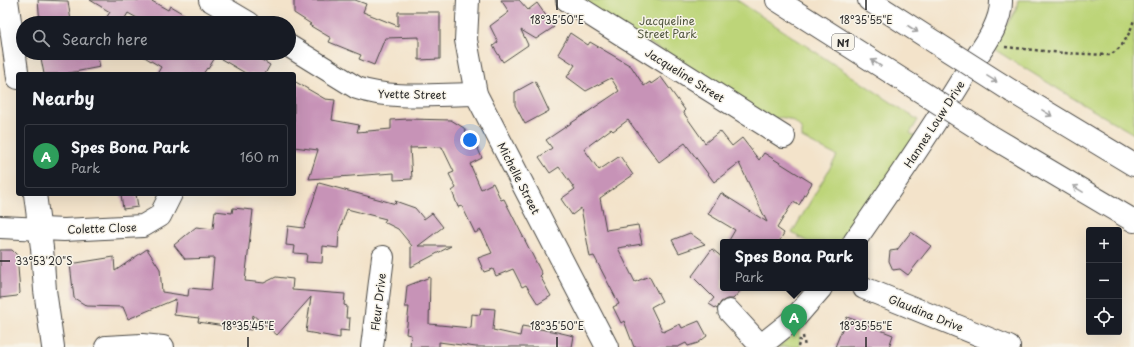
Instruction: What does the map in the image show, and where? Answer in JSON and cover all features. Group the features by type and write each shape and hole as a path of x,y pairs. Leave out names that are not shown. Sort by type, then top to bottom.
{"main road":[{"path":"7,0 17,72"},
{"path":"210,0 237,16"},
{"name":"Michelle Street","path":"468,0 466,40 476,94 607,347"},
{"name":"Jacqueline Street","path":"567,0 784,137"},
{"name":"N1","path":"777,0 987,134 1134,221"},
{"path":"869,0 1014,92 1134,165"},
{"name":"Hannes Louw Drive","path":"856,239 919,149 983,46 998,20 1001,0"},
{"name":"Yvette Street","path":"296,50 357,88 370,93 388,95 476,94"},
{"path":"35,196 40,229 45,290 53,347"},
{"name":"Colette Close","path":"0,227 40,229 105,229 143,226 160,216 170,196"},
{"name":"Fleur Drive","path":"372,347 383,257"},
{"name":"Glaudina Drive","path":"868,290 1010,347"},
{"path":"729,311 760,347 794,319 818,291"},
{"path":"106,347 142,345 164,347"}],"path":[{"path":"998,46 1063,53 1109,55 1116,52 1124,41 1132,28 1134,19"},
{"path":"802,332 806,347"}],"green space":[{"name":"Jacqueline Street Park","path":"579,0 737,0 918,120 910,133 916,137 847,239 803,239 792,233 837,156 802,138 802,129 796,123 786,118 773,119"},
{"path":"1018,0 1134,0 1134,134 992,48 1016,10"},
{"path":"800,329 800,347 777,347 779,346"}],"building":[{"path":"38,0 68,1 70,16 39,16"},
{"path":"90,0 150,0 168,10 170,6 187,16 133,16 128,13 126,16 107,16 110,12"},
{"path":"294,0 355,0 366,4 363,12 398,26 398,12 440,12 440,59 419,60 419,37 385,38 374,65 359,59 361,55 329,42 331,38 309,25 311,24 294,13"},
{"path":"501,0 519,0 528,10 537,3 554,27 536,39 521,30 528,45 503,62 493,46 498,42 490,26 509,12"},
{"path":"570,33 588,45 590,42 631,66 644,86 650,82 651,84 661,77 685,110 683,112 705,143 720,131 732,146 742,138 759,160 764,153 812,183 799,205 793,202 777,228 784,233 781,239 730,239 735,230 708,214 721,193 767,222 739,163 714,182 685,143 659,162 628,120 613,131 611,129 584,149 599,170 620,156 633,175 600,198 606,230 638,225 642,244 618,248 635,282 649,276 662,301 651,307 663,332 680,324 682,328 699,321 707,336 698,343 688,346 686,343 678,347 634,347 624,321 621,323 613,307 619,304 594,256 590,257 581,208 572,215 561,199 575,189 559,167 550,173 539,157 552,148 546,140 619,91 611,78 586,91 567,77 575,65 558,54"},
{"path":"41,60 98,60 100,67 74,72 44,72"},
{"path":"150,60 214,60 204,72 158,72 161,67"},
{"path":"223,60 262,60 270,65 266,72 244,72"},
{"path":"535,81 549,111 525,124 515,105 515,92"},
{"path":"296,82 325,99 335,100 332,120 359,125 357,132 391,129 391,120 408,119 451,120 464,128 471,144 475,142 482,158 470,164 481,189 493,183 501,200 504,199 542,274 540,276 551,296 538,304 526,285 522,287 513,269 496,276 493,269 484,272 478,258 492,253 481,230 475,233 462,206 458,207 452,191 456,188 449,174 454,172 442,147 410,148 412,179 394,180 394,173 309,179 318,150 296,147"},
{"path":"319,183 396,204 395,201 415,208 424,219 432,213 443,227 418,246 451,246 411,267 412,246 398,229 384,222 386,219 347,209 339,232 338,248 323,246 322,263 306,262 307,254 294,253 295,246 286,245 288,226 304,228"},
{"path":"121,196 136,196 138,207 123,209"},
{"path":"233,208 253,210 245,281 264,283 276,277 293,279 292,290 345,294 344,305 347,306 346,318 350,318 349,331 340,330 340,338 306,332 311,297 277,335 253,315 251,330 198,322 199,318 174,315 176,299 128,319 123,307 87,306 74,298 70,264 114,257 115,271 147,249 160,269 162,292 188,296 189,288 211,290 214,258 185,259 174,245 196,227 213,229 215,211 232,213"},
{"path":"911,232 931,246 908,275 900,269 893,270 889,261 890,251 897,250"},
{"path":"690,233 705,244 679,253 672,240"},
{"path":"712,249 720,256 720,291 740,291 733,299 727,299 721,302 717,309 709,304 714,298 692,276"},
{"path":"0,250 12,250 19,257 18,267 20,293 17,296 0,298"},
{"path":"430,277 429,324 471,328 472,314 480,315 481,308 495,309 493,330 520,336 522,326 557,332 574,336 572,347 476,347 439,342 439,347 410,347 411,335 406,334 409,307 405,307 407,286"},
{"path":"847,317 893,335 889,347 835,347"}],"place":[{"name":"Spes Bona Park","path":"794,337"}]}
